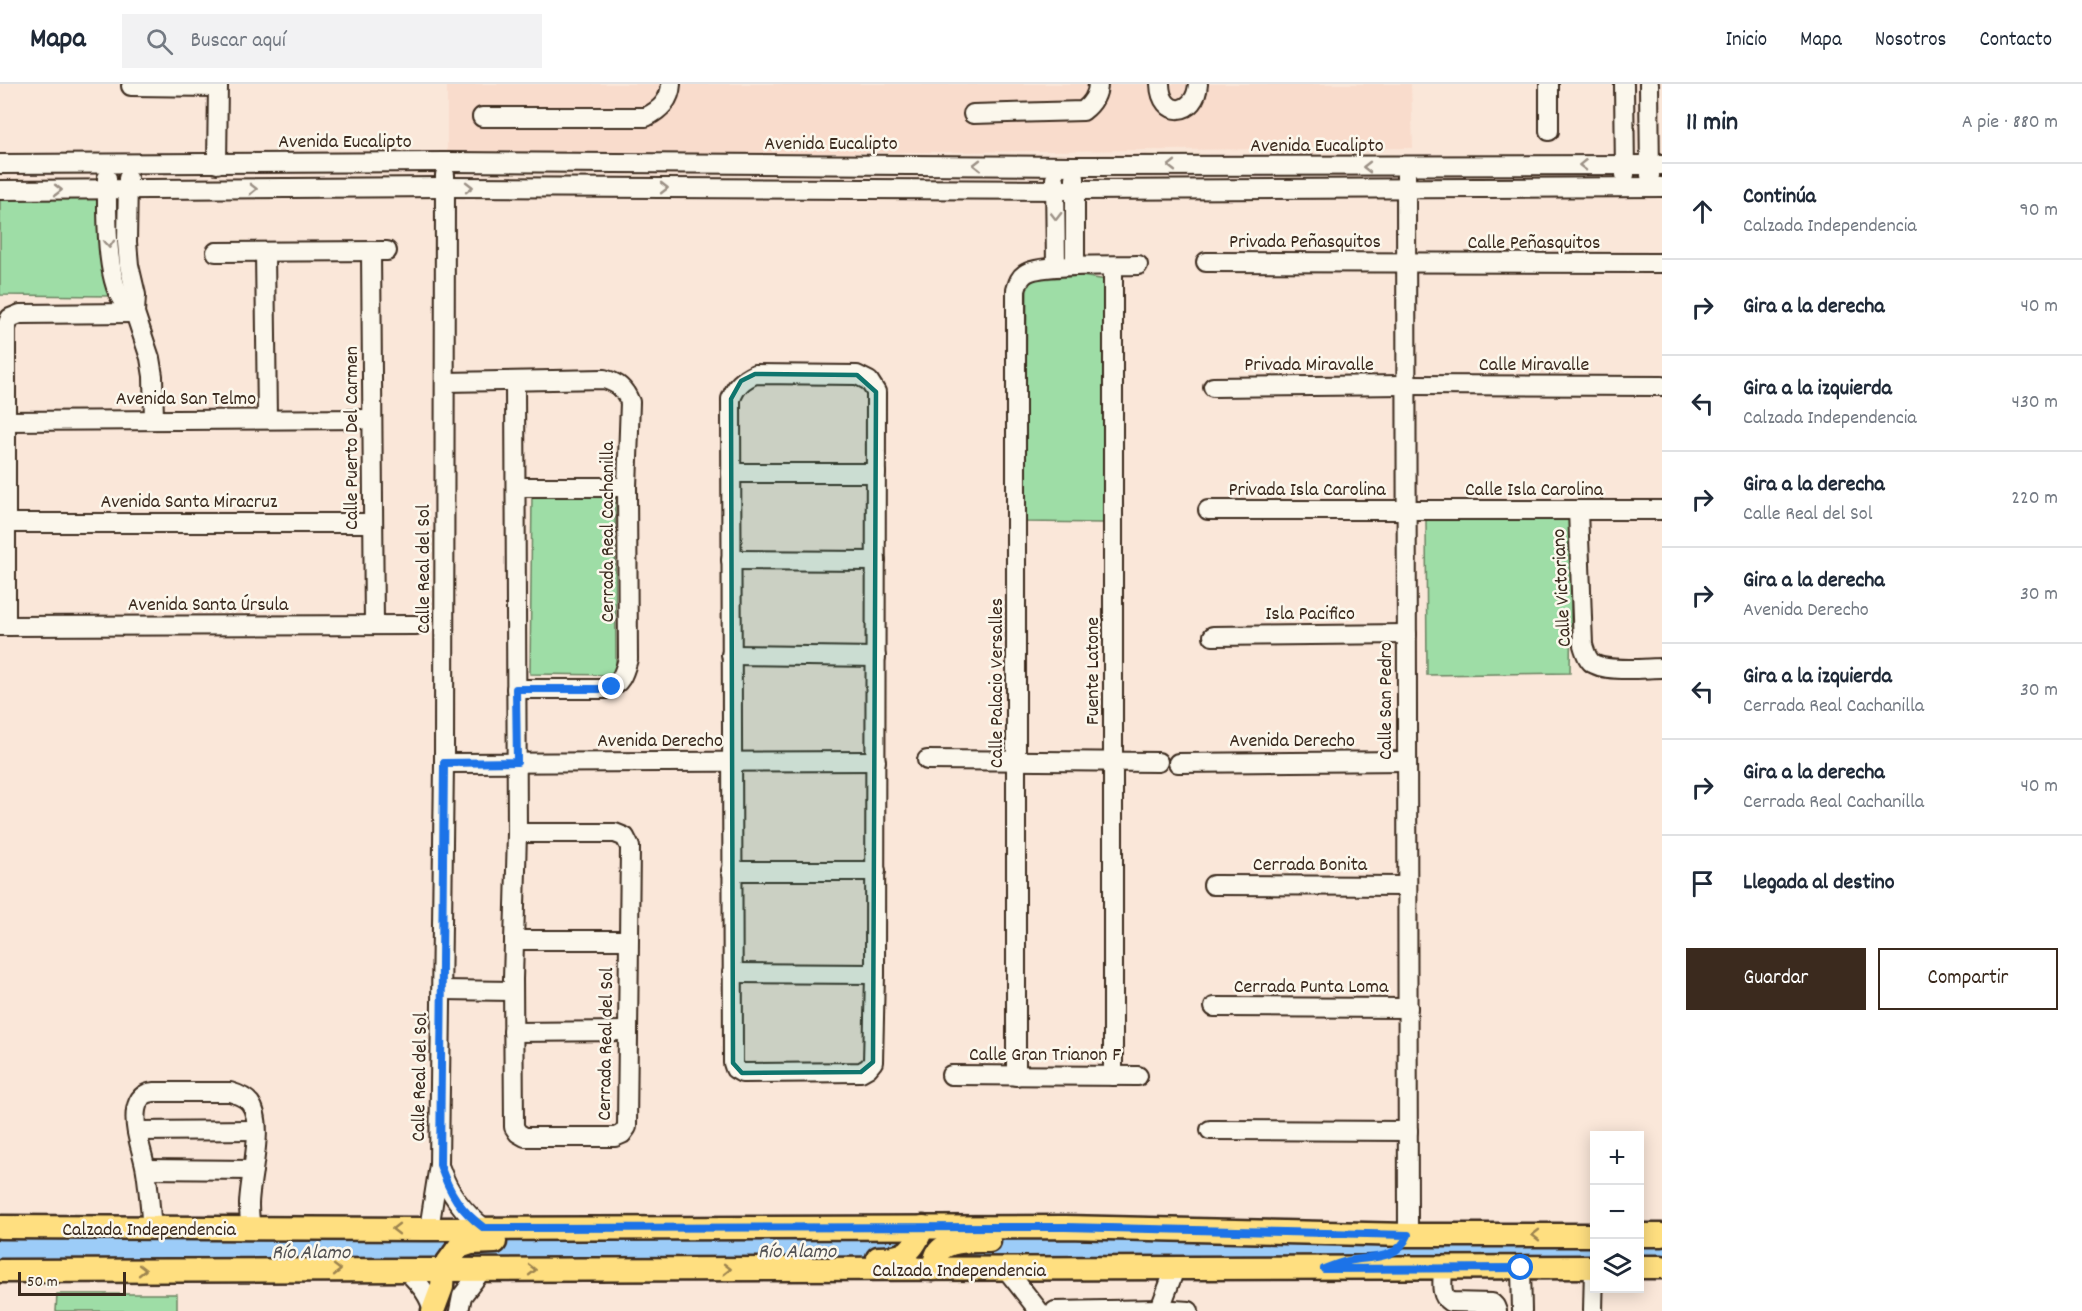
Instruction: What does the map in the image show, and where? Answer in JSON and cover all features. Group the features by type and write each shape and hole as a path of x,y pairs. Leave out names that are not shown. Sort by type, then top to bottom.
{"main road":[{"name":"Calzada Independencia","path":"0,1227 429,1229 1065,1227 1408,1235 1590,1235"},
{"path":"0,1241 21,1240 55,1227"},
{"path":"793,1269 800,1262 810,1259 899,1257 909,1252 923,1227"},
{"path":"933,1269 937,1254 946,1246 960,1242 1040,1239 1049,1237 1065,1227"},
{"path":"433,1311 442,1287 443,1269 459,1247 471,1243 621,1238 637,1235 651,1228"},
{"path":"1324,1269 1349,1261 1393,1253 1404,1245 1408,1235"},
{"path":"1644,1235 1662,1235"},
{"name":"Calzada Independencia","path":"0,1271 1590,1267"},
{"path":"1644,1267 1662,1267"}],"street":[{"path":"482,117 646,117 657,112 664,105 671,92 671,84"},
{"path":"973,114 1083,111 1091,105 1098,92 1098,84"},
{"path":"1160,84 1160,94 1165,104 1174,110 1184,109 1195,100 1198,84"},
{"path":"1549,84 1549,131"},
{"path":"1624,84 1625,187"},
{"path":"0,190 445,187 1075,190 1656,187 1656,165 1649,121 1649,84"},
{"path":"131,86 218,85 217,164"},
{"path":"1624,121 1649,121"},
{"name":"Avenida Eucalipto","path":"0,164 446,162 1406,167 1656,165"},
{"name":"Calle Real del Sol","path":"429,1229 440,1165 446,162"},
{"path":"108,164 108,247 112,274 122,300 135,313"},
{"path":"128,165 129,264 136,295 135,313 150,358 153,375 154,420"},
{"path":"1055,165 1056,267 1138,265"},
{"path":"1075,166 1075,266"},
{"name":"Calle San Pedro","path":"1406,167 1408,1235"},
{"name":"Calle Puerto Del Carmen","path":"265,252 379,251 372,418 374,625"},
{"path":"216,252 265,252 267,419"},
{"name":"Privada Peñasquitos","path":"1206,262 1405,263"},
{"name":"Calle Peñasquitos","path":"1405,263 1662,263"},
{"name":"Fuente Latone","path":"1113,266 1113,1076"},
{"name":"Calle Palacio Versalles","path":"1016,1076 1016,290 1018,282 1027,272 1056,267"},
{"path":"3,626 6,523 2,421 6,328 10,318 20,314 135,313"},
{"path":"755,374 857,375 869,381 876,393 875,974 873,1062 861,1072 742,1073 735,1069 732,1063 732,473 732,399 741,381 755,374"},
{"name":"Cerrada Real Cachanilla","path":"445,382 604,379 624,389 630,402 627,487 628,659 624,673 619,682 606,689 516,689"},
{"path":"515,381 517,762"},
{"name":"Calle Miravalle","path":"1406,385 1662,386"},
{"name":"Privada Miravalle","path":"1213,387 1406,385"},
{"name":"Avenida San Telmo","path":"2,421 372,418"},
{"path":"732,473 876,473"},
{"path":"516,487 627,487"},
{"name":"Privada Isla Carolina","path":"1208,510 1407,510"},
{"name":"Calle Isla Carolina","path":"1407,510 1662,510"},
{"name":"Calle Victoriano","path":"1578,510 1583,645 1586,656 1593,664 1605,668 1662,668"},
{"name":"Avenida Santa Miracruz","path":"6,523 373,523"},
{"path":"732,560 876,561"},
{"name":"Avenida Santa Úrsula","path":"3,626 416,625"},
{"name":"Isla Pacifico","path":"1213,636 1407,634"},
{"path":"732,655 876,657"},
{"path":"927,760 1158,762"},
{"name":"Avenida Derecho","path":"444,763 876,761"},
{"name":"Avenida Derecho","path":"1178,763 1407,761"},
{"name":"Cerrada Real del Sol","path":"517,762 513,985 514,1127 525,1137 615,1137 622,1134 627,1127 630,847 625,837 615,833 517,833"},
{"path":"732,871 876,871"},
{"name":"Cerrada Bonita","path":"1213,885 1407,886"},
{"path":"514,940 628,940"},
{"path":"732,973 875,974"},
{"name":"Calle Real del Sol","path":"442,983 513,985"},
{"name":"Cerrada Punta Loma","path":"1214,1007 1408,1008"},
{"path":"513,1032 628,1031"},
{"name":"Calle Gran Trianon F","path":"951,1076 1138,1076"},
{"path":"152,1228 146,1169 137,1131 136,1110 140,1098 146,1093 230,1092 250,1103 255,1115 256,1130 249,1207 251,1228"},
{"path":"137,1131 256,1130"},
{"path":"1210,1130 1408,1131"},
{"name":"Calle Real del Sol","path":"440,1165 446,1184 456,1201 484,1228"},
{"path":"146,1169 253,1170"},
{"path":"1443,1268 1443,1293 1446,1299 1450,1302 1491,1304 1497,1311"},
{"path":"1521,1268 1522,1311"},
{"path":"405,1269 424,1290 430,1299 433,1311"},
{"path":"1006,1269 1039,1311"},
{"path":"1159,1310 1174,1269"},
{"path":"459,1311 462,1296 482,1270"},
{"path":"1593,1293 1593,1311"},
{"path":"1055,1311 1190,1311"}],"highlighted area":[{"path":"755,374 857,375 876,392 873,1062 861,1072 742,1073 733,1063 731,399 741,381"}],"shaded area":[{"path":"447,84 1411,84 1413,148 447,156"}],"green space":[{"path":"84,192 100,201 112,296 0,295 0,194"},
{"path":"1081,276 1106,280 1105,523 1025,522 1027,280"},
{"path":"615,493 616,675 530,674 532,495"},
{"path":"1426,517 1572,518 1570,673 1427,675"},
{"path":"57,1294 177,1294 177,1311 56,1311"}],"waterway":[{"name":"Río Alamo","path":"0,1251 1590,1248"},
{"name":"Río Alamo","path":"1644,1248 1662,1248"}],"route":[{"path":"612,687 606,689 516,689 517,762 444,763 440,1165 446,1184 456,1201 484,1228 1065,1227 1408,1235 1404,1245 1393,1253 1349,1261 1324,1269 1521,1268"}]}
